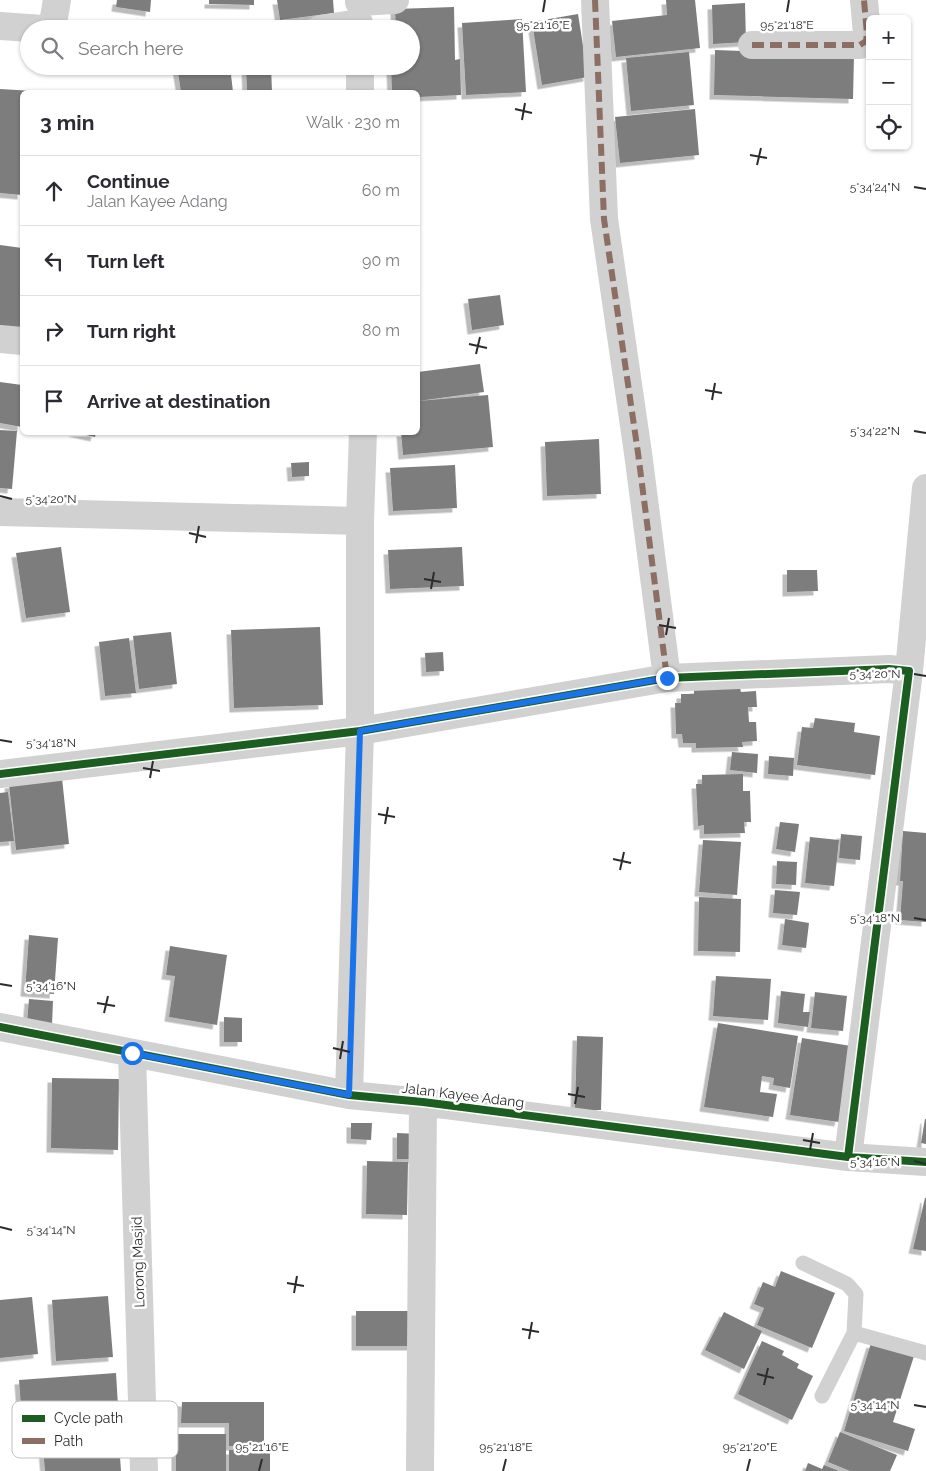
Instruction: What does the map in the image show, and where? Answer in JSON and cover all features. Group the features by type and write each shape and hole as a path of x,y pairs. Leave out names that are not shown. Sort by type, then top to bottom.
{"street":[{"path":"54,20 57,0"},
{"path":"342,20 395,0"},
{"path":"595,0 604,219 638,453 667,678"},
{"path":"752,45 860,45 866,41 868,34 864,0"},
{"path":"0,26 20,27"},
{"path":"360,75 360,90"},
{"path":"0,340 20,341"},
{"path":"349,1095 360,731 360,522 363,435"},
{"path":"848,1157 909,671 926,488"},
{"path":"0,512 360,522"},
{"path":"0,774 360,731 667,678 889,669 909,671"},
{"name":"Jalan Kayee Adang","path":"0,1027 349,1095 423,1102 848,1157 926,1162"},
{"name":"Lorong Masjid","path":"132,1053 142,1401"},
{"path":"420,1471 423,1102"},
{"name":"Lorong Masjid","path":"144,1458 144,1471"}],"lane":[{"path":"803,1263 847,1284 856,1294 854,1333 822,1396"},
{"path":"854,1333 926,1353"}],"building":[{"path":"117,0 151,0 150,12 116,7"},
{"path":"209,0 254,0 254,5 209,4"},
{"path":"277,0 333,0 334,13 280,20"},
{"path":"666,0 695,0 700,48 616,57 612,21 667,15"},
{"path":"745,3 746,42 713,44 712,5"},
{"path":"454,7 455,60 460,59 461,95 420,97 420,90 392,90 391,75 420,75 420,20 396,20 395,9"},
{"path":"578,14 588,77 542,85 532,22"},
{"path":"522,19 526,92 466,95 462,23"},
{"path":"715,50 854,55 853,99 714,95"},
{"path":"689,52 694,105 631,111 626,58"},
{"path":"178,75 231,75 233,90 181,90"},
{"path":"246,75 271,75 272,90 247,90"},
{"path":"0,89 20,90 20,195 0,193"},
{"path":"695,109 699,155 620,163 615,117"},
{"path":"0,245 20,248 20,331 0,328"},
{"path":"500,295 504,325 472,330 468,299"},
{"path":"480,364 484,392 420,401 420,372"},
{"path":"0,382 20,385 20,427 0,423"},
{"path":"488,395 493,447 403,455 401,435 420,435 420,401"},
{"path":"0,430 17,431 12,489 0,488"},
{"path":"599,439 601,494 547,496 545,442"},
{"path":"309,462 309,476 292,477 291,463"},
{"path":"455,465 457,508 393,511 390,468"},
{"path":"61,547 70,612 26,618 16,553"},
{"path":"462,547 464,586 390,589 388,550"},
{"path":"787,570 817,570 818,591 787,592"},
{"path":"320,627 323,705 234,708 231,630"},
{"path":"171,632 177,684 139,689 133,636"},
{"path":"129,638 136,693 105,696 99,642"},
{"path":"443,652 444,671 426,672 425,653"},
{"path":"740,688 741,692 756,691 757,707 748,707 749,722 756,722 757,741 742,742 743,747 696,748 696,743 683,743 682,734 676,734 675,703 681,703 681,694 694,694 694,689"},
{"path":"815,718 855,723 854,732 880,736 875,775 797,765 802,727 813,728"},
{"path":"732,752 758,754 757,773 730,770"},
{"path":"769,756 794,758 793,776 768,774"},
{"path":"743,774 743,791 750,791 751,822 744,822 745,833 704,834 704,825 698,826 696,784 702,784 702,775"},
{"path":"62,778 69,844 16,850 9,784"},
{"path":"8,792 14,841 0,842 0,793"},
{"path":"780,822 799,824 795,852 776,849"},
{"path":"903,831 926,833 926,922 900,920 903,881 900,881"},
{"path":"841,834 862,836 860,860 839,858"},
{"path":"810,837 839,840 834,886 805,883"},
{"path":"703,840 741,842 737,895 699,892"},
{"path":"777,861 797,862 796,885 776,884"},
{"path":"775,890 800,892 797,915 773,913"},
{"path":"699,897 741,899 740,952 698,951"},
{"path":"785,919 809,923 806,948 782,945"},
{"path":"29,935 58,938 54,994 25,992"},
{"path":"170,946 227,955 217,1025 169,1017 175,976 166,975"},
{"path":"716,976 771,979 768,1020 713,1016"},
{"path":"781,991 805,994 803,1012 810,1012 808,1027 778,1023"},
{"path":"815,992 847,996 843,1031 811,1028"},
{"path":"29,999 53,1001 52,1025 27,1023"},
{"path":"224,1017 242,1018 242,1042 224,1042"},
{"path":"718,1023 798,1036 790,1088 773,1085 774,1078 762,1076 760,1092 777,1094 773,1117 704,1107"},
{"path":"577,1036 603,1037 601,1110 575,1110"},
{"path":"802,1038 851,1046 839,1122 790,1115"},
{"path":"52,1078 119,1079 118,1150 51,1148"},
{"path":"926,1119 926,1144 921,1143"},
{"path":"351,1123 372,1123 371,1140 351,1139"},
{"path":"397,1133 419,1134 418,1159 397,1159"},
{"path":"367,1161 408,1162 407,1215 366,1214"},
{"path":"926,1198 926,1251 913,1249"},
{"path":"781,1271 835,1293 812,1348 757,1325 764,1308 754,1304 763,1282 775,1287"},
{"path":"108,1296 113,1357 56,1361 52,1300"},
{"path":"32,1297 38,1354 0,1358 0,1300"},
{"path":"356,1311 418,1311 418,1346 356,1346"},
{"path":"724,1312 762,1331 744,1369 705,1350"},
{"path":"762,1341 784,1351 782,1355 799,1364 797,1368 813,1376 792,1420 738,1394"},
{"path":"871,1343 914,1356 893,1422 915,1429 908,1451 844,1431"},
{"path":"116,1373 118,1401 21,1401 19,1380"},
{"path":"182,1402 264,1402 264,1446 229,1446 229,1423 181,1423"},
{"path":"840,1432 897,1455 890,1471 850,1471 828,1462"},
{"path":"178,1434 226,1434 226,1471 176,1471"},
{"path":"229,1450 270,1450 270,1471 229,1471"},
{"path":"44,1458 120,1458 121,1471 45,1471"},
{"path":"808,1463 822,1469 824,1465 839,1471 805,1471"}],"marked path":[{"path":"595,0 604,219 638,453 667,678"},
{"path":"752,45 860,45 866,41 867,34 864,0"}],"cycle path":[{"path":"0,774 360,731 667,678 889,669 909,671 848,1157"},
{"path":"0,1027 349,1095 423,1102 848,1157 926,1162"}],"route":[{"path":"132,1053 349,1095 360,731 667,678"}]}
